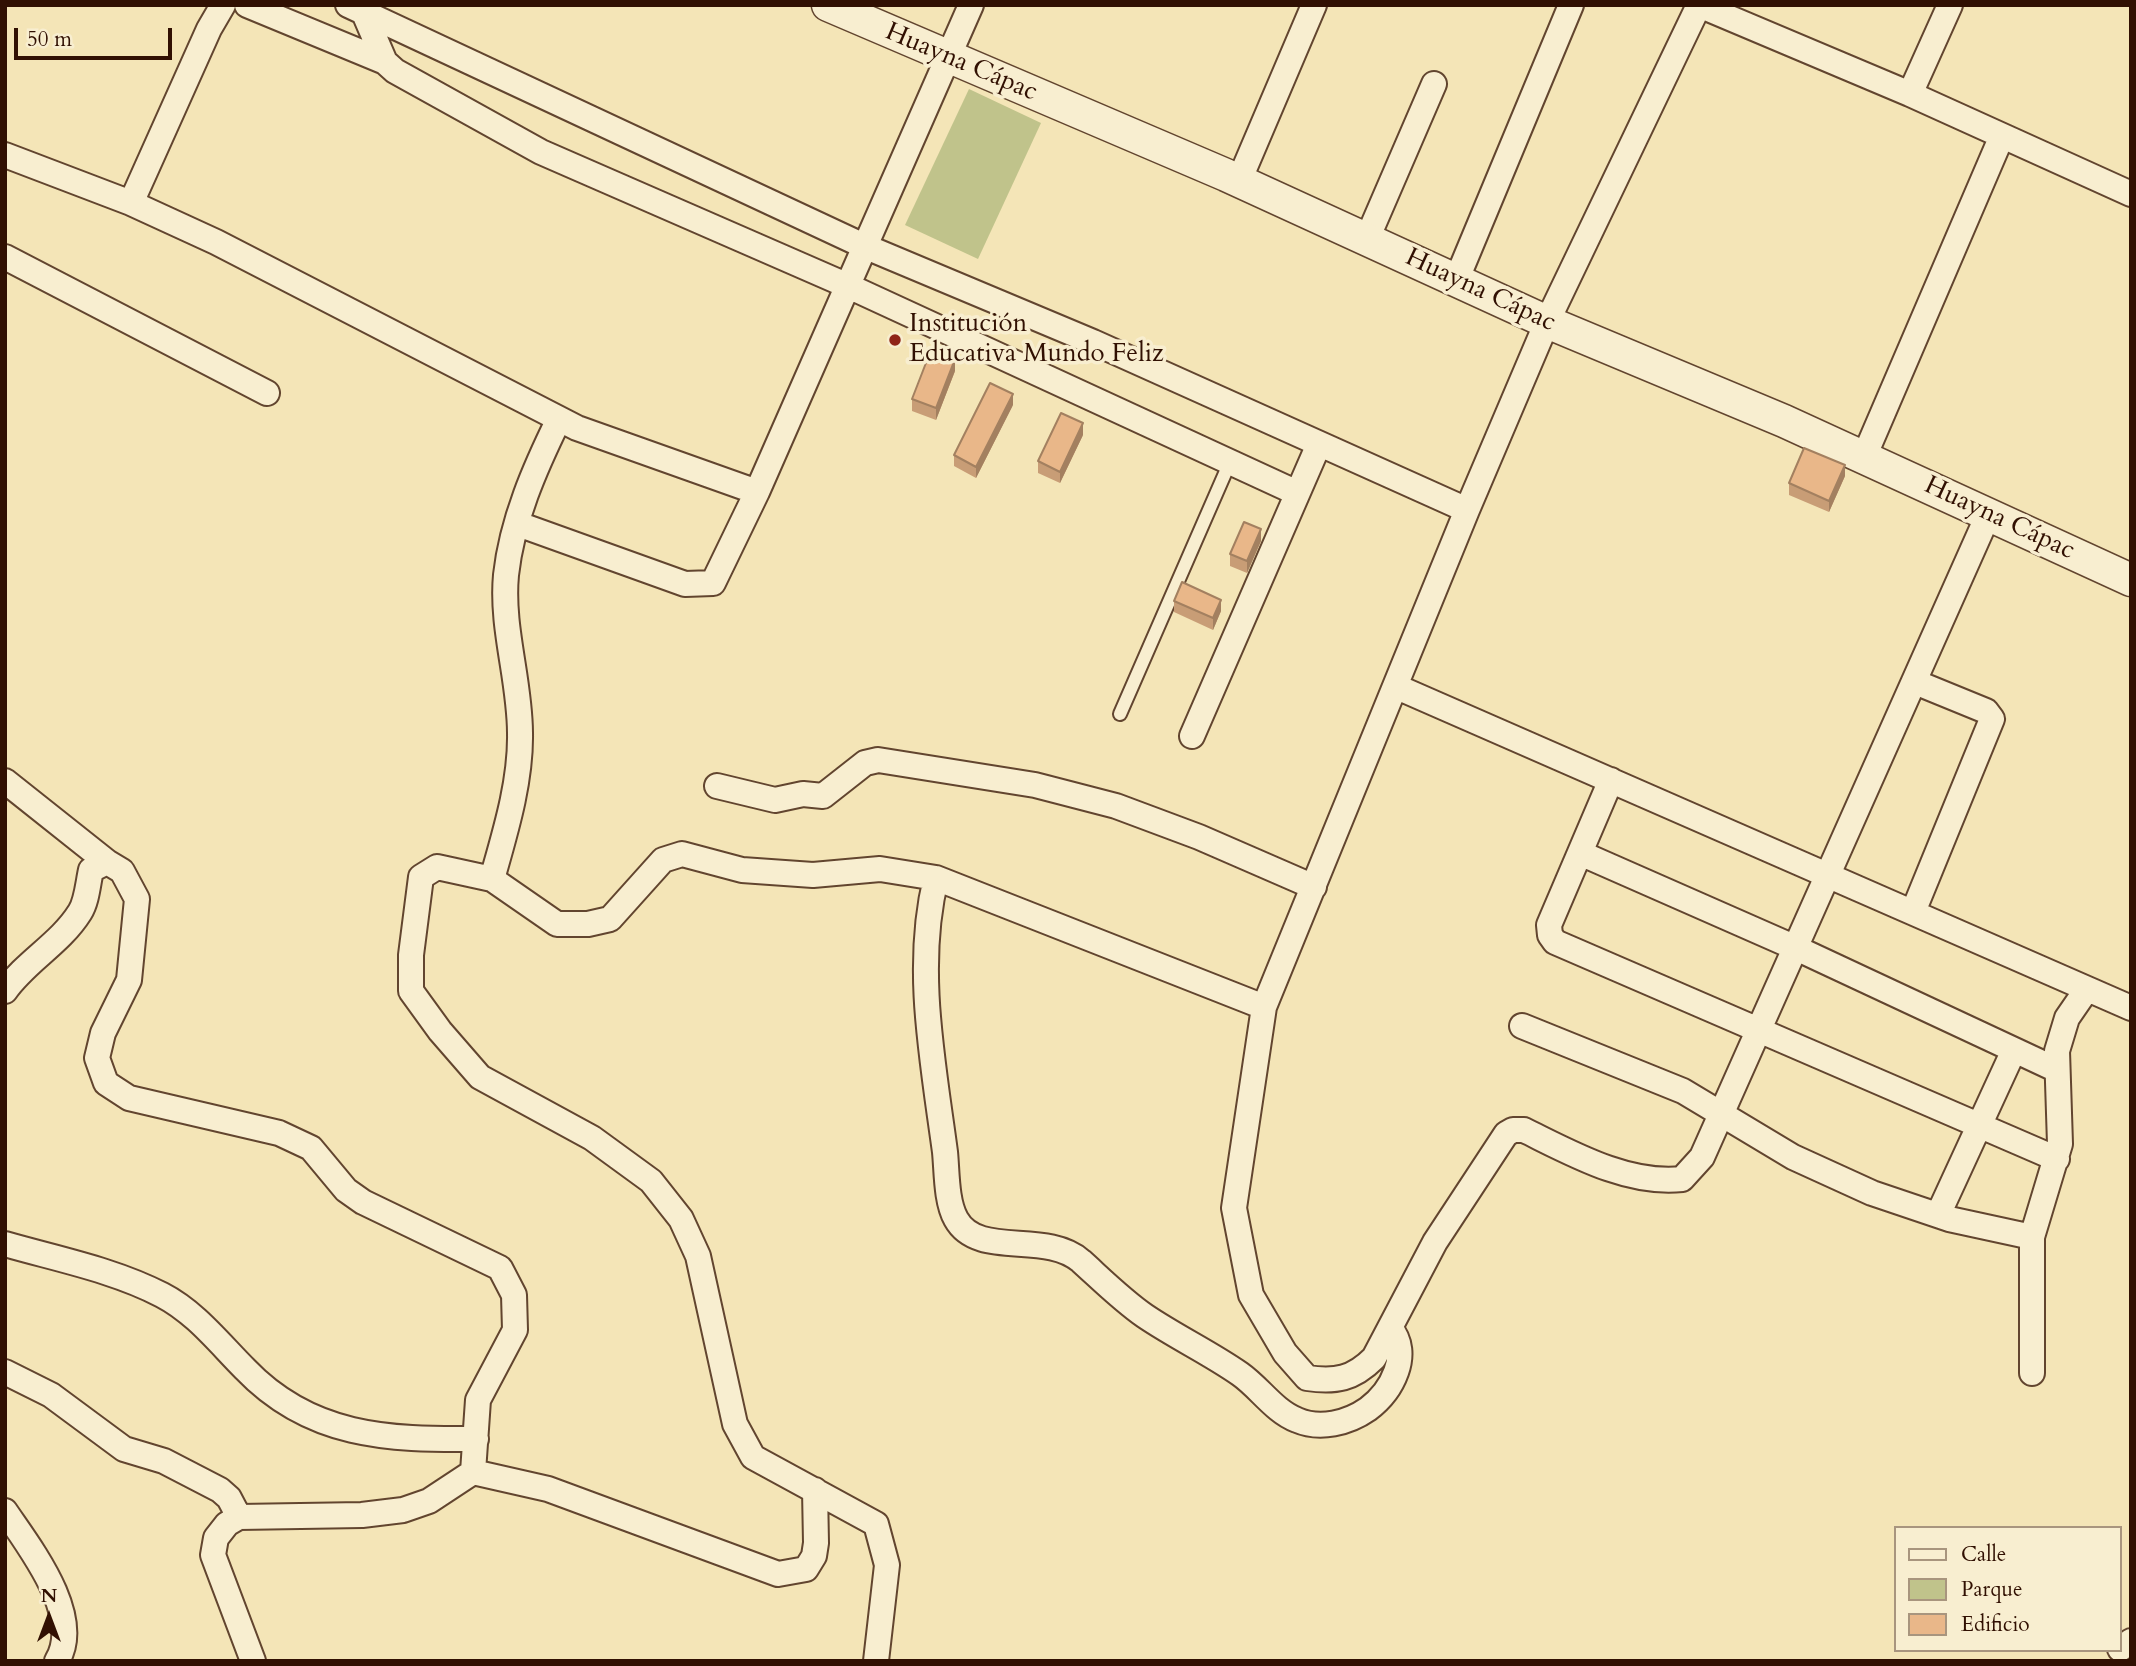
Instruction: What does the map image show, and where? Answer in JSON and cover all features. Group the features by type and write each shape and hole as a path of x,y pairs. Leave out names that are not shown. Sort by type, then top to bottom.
{"street":[{"path":"131,203 209,29 223,5"},
{"path":"247,5 385,62"},
{"name":"Huayna Cápac","path":"828,5 1239,181 1547,323 1864,457 2131,580"},
{"path":"518,524 685,584 713,583 757,492 971,5"},
{"path":"1239,181 1314,5"},
{"path":"1456,281 1571,5"},
{"path":"1989,513 1702,1157 1682,1179 1661,1181 1580,1158 1524,1130 1513,1130 1506,1134 1435,1242 1374,1358 1360,1371 1342,1380 1307,1378 1286,1353 1251,1295 1234,1208 1264,1007 1397,687 1467,510 1547,323 1699,5 1910,94 2001,138 2131,194"},
{"path":"1910,94 1950,5"},
{"path":"356,9 385,62 395,71 541,152 846,285 1296,492"},
{"path":"356,9 864,246 1093,342 1467,510"},
{"path":"1367,239 1434,85"},
{"path":"1864,457 2001,138"},
{"path":"5,155 131,203 216,242 577,428 757,492"},
{"path":"5,257 267,393"},
{"path":"492,879 513,791 520,734 505,594 509,556 533,474 559,419"},
{"path":"1192,736 1319,444"},
{"path":"1913,912 1992,719 1986,711 1914,682"},
{"path":"1397,687 2131,1008"},
{"path":"717,786 775,800 803,794 823,796 865,763 878,760 953,771 1035,785 1116,806 1199,836 1314,887"},
{"path":"1611,780 1549,925 1550,935 1555,942 2057,1159"},
{"path":"5,781 122,872 137,899 129,980 103,1032 97,1058 106,1083 129,1098 279,1133 311,1148 346,1190 363,1202 500,1268 514,1295 515,1330 478,1400 473,1472"},
{"path":"1580,853 1796,948 2055,1069"},
{"path":"876,1661 887,1565 876,1524 754,1457 734,1424 698,1256 681,1219 651,1181 592,1138 480,1077 440,1031 411,991 411,955 421,877 437,867 492,879 557,923 588,924 610,919 663,860 682,854 742,870 813,875 880,869 936,878 1264,1007"},
{"path":"5,991 15,976 67,928 82,910 91,870 107,862"},
{"path":"936,878 927,925 925,970 935,1078 953,1213 962,1228 979,1239 1063,1249 1143,1315 1242,1376 1265,1399 1296,1420 1308,1424 1347,1420 1366,1410 1382,1395 1400,1359 1400,1344 1390,1328"},
{"path":"2032,1373 2032,1237 2057,1159 2061,1128 2055,1069 2060,1034 2067,1018 2087,989"},
{"path":"1522,1026 1683,1091 1793,1157 1832,1176 1938,1215 2032,1237"},
{"path":"1938,1215 2014,1050"},
{"path":"5,1244 108,1273 163,1295 198,1321 264,1387 284,1402 322,1423 369,1436 476,1439"},
{"path":"5,1372 51,1395 124,1449 164,1461 220,1490 229,1498 239,1517"},
{"path":"253,1661 213,1555 221,1530 239,1517 362,1515 403,1510 429,1501 473,1472 548,1489 778,1574 806,1569 814,1556 815,1490"},
{"path":"5,1511 51,1582 65,1629 63,1648 57,1661"}],"lane":[{"path":"1120,714 1230,462"}],"green space":[{"path":"969,89 1041,123 978,259 905,225"}],"building":[{"path":"931,350 955,359 936,408 912,399"},
{"path":"990,383 1013,394 976,467 954,455"},
{"path":"1061,413 1083,423 1060,472 1038,461"},
{"path":"1804,448 1845,465 1829,501 1789,483"},
{"path":"1244,522 1261,529 1247,561 1230,554"},
{"path":"1182,582 1221,600 1213,618 1174,601"}],"place":[{"name":"Institución Educativa Mundo Feliz","path":"895,340"}]}
